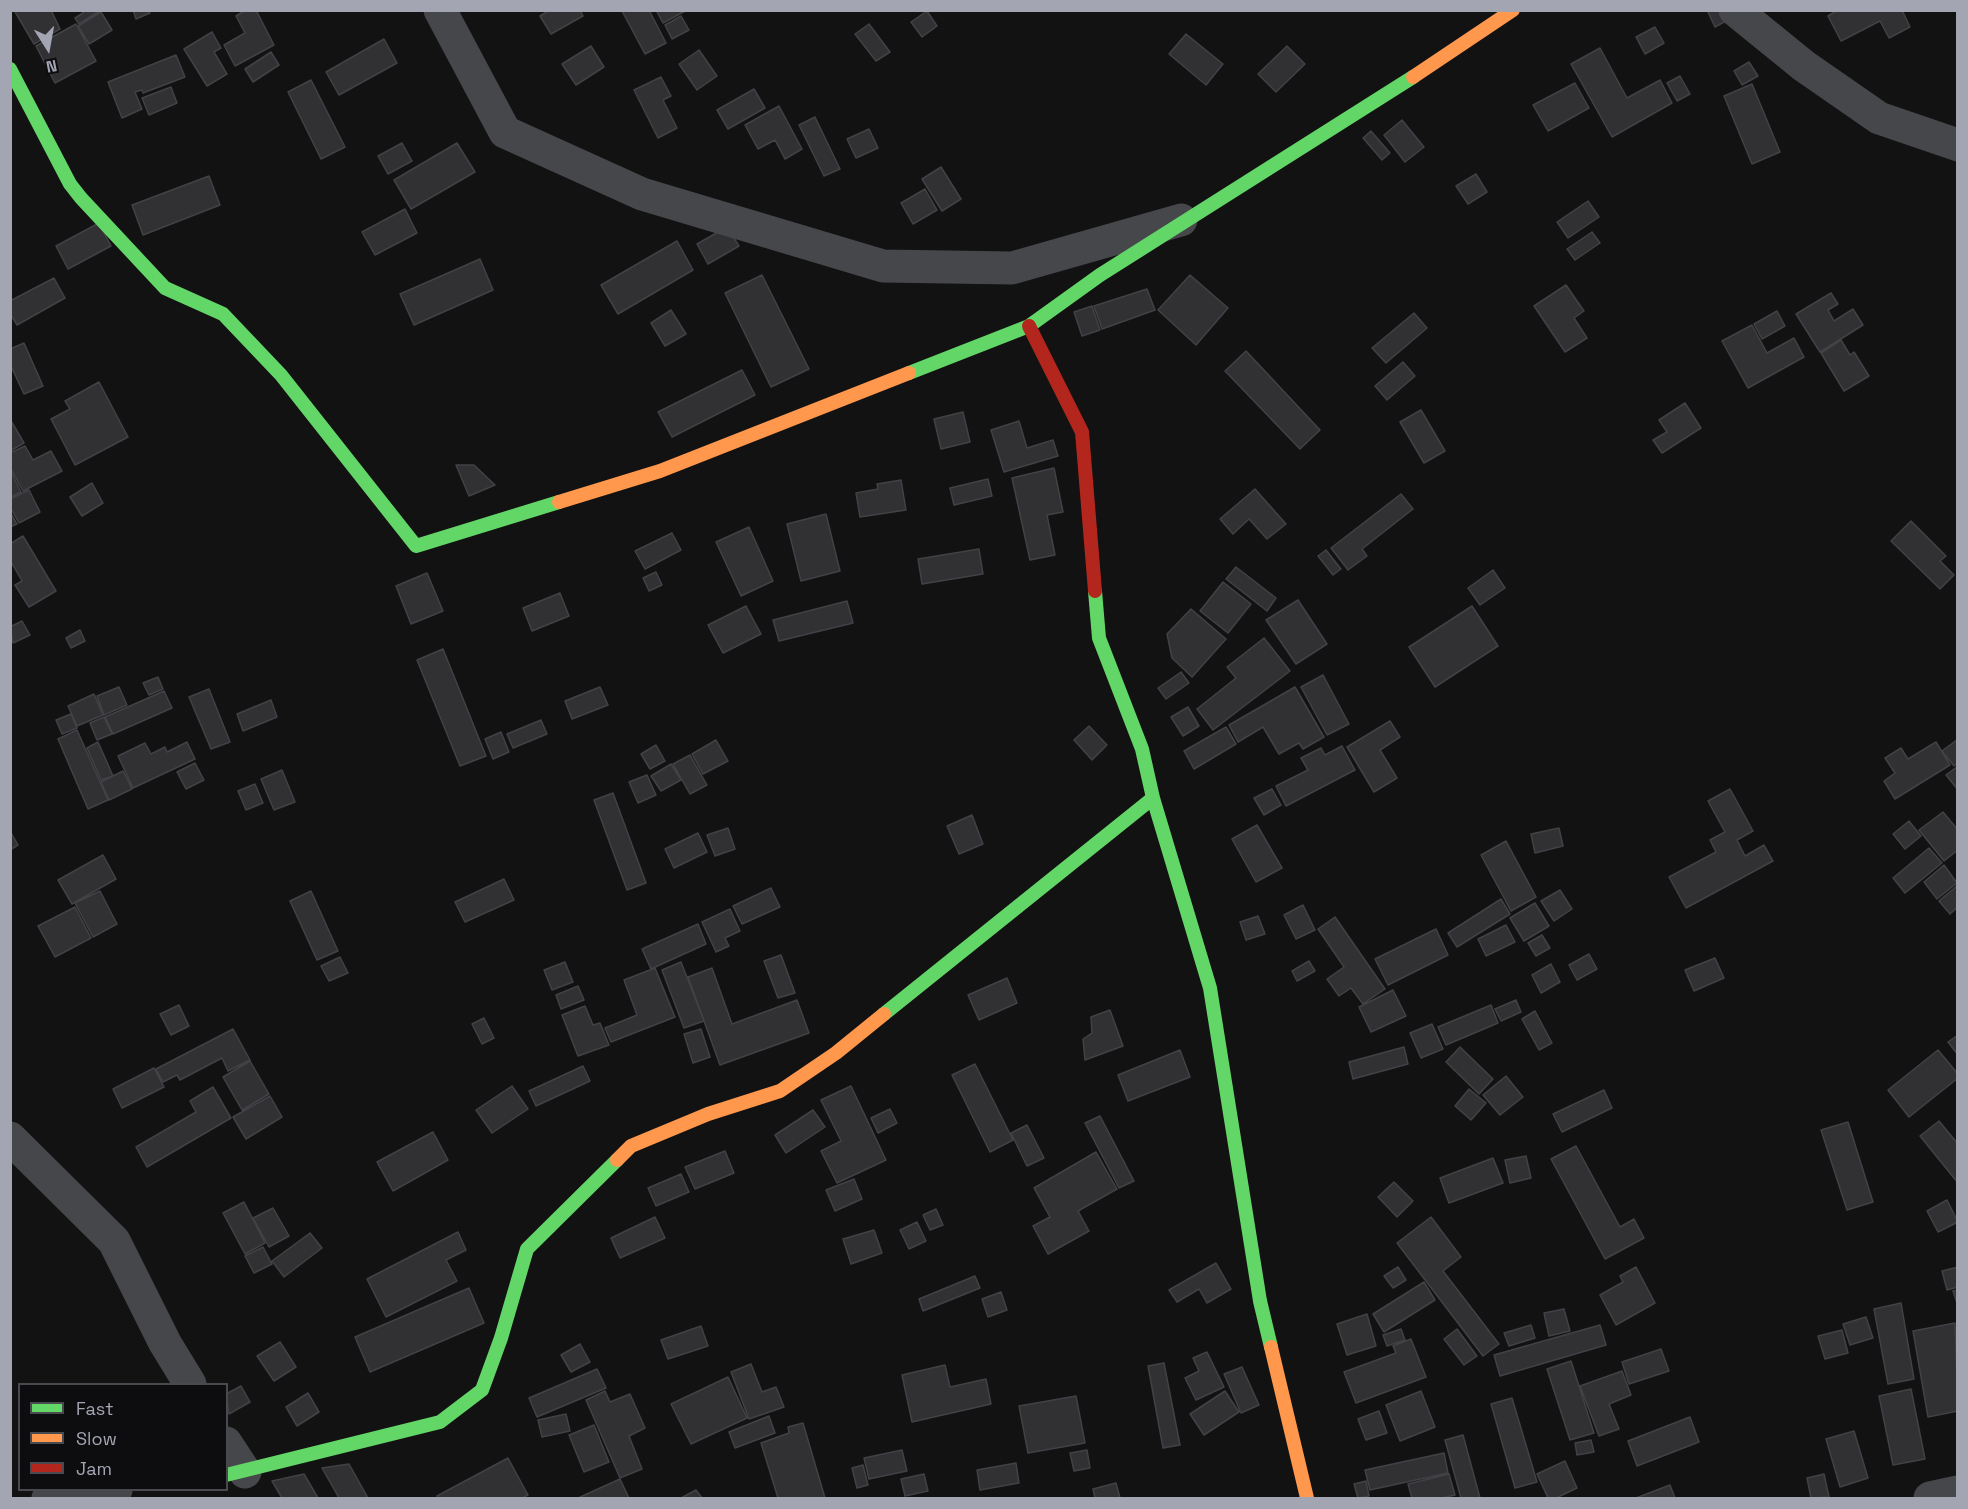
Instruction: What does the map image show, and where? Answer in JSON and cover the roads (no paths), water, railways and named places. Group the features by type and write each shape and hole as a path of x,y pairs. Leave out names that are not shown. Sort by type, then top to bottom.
{"street":[{"path":"440,10 505,132 642,194 883,266 1012,268 1191,217"},
{"path":"10,69 70,184 81,198 165,288 223,314 281,375 416,546 660,471 1029,326 1100,274 1360,113 1513,10"},
{"path":"1735,10 1804,66 1879,118 1958,145"},
{"path":"1029,326 1082,432 1099,638 1142,749 1153,798 1210,988 1260,1301 1307,1498"},
{"path":"228,1449 236,1474 440,1422 482,1390 501,1338 527,1249 631,1146 708,1114 780,1091 836,1053 1153,798"},
{"path":"10,1138 114,1241 165,1343 189,1383"},
{"path":"48,1498 108,1491"},
{"path":"1930,1498 1958,1492"}]}
